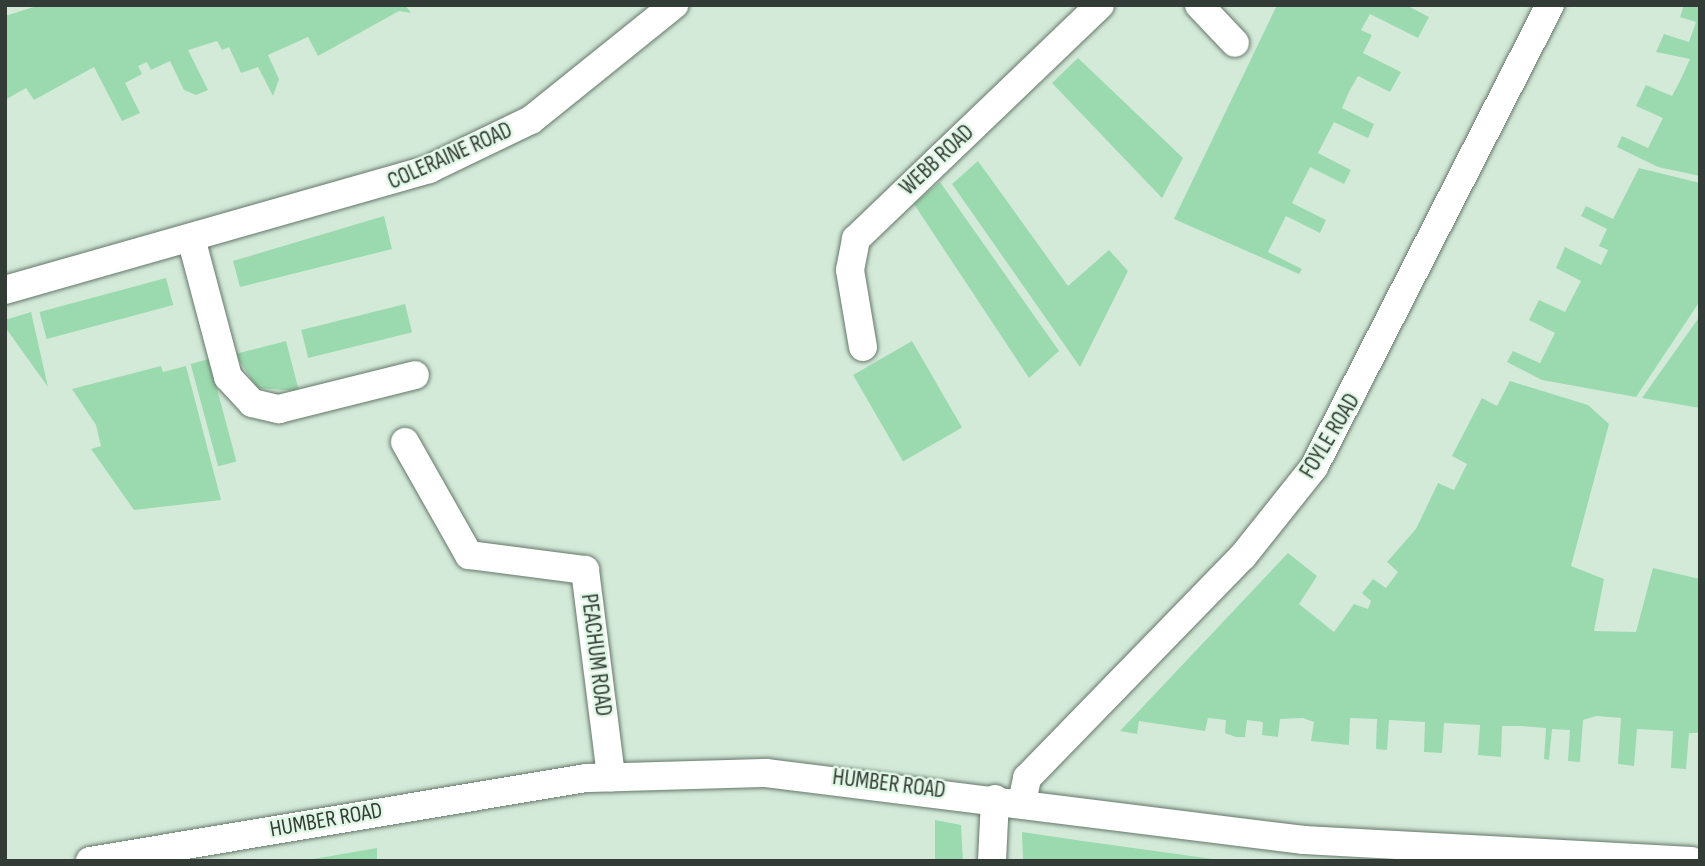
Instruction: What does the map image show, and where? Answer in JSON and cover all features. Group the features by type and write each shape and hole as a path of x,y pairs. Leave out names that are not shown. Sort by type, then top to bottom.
{"street":[{"name":"COLERAINE ROAD","path":"5,290 375,188 482,146 580,86 674,5"},
{"name":"WEBB ROAD","path":"863,347 850,270 856,239 1100,5"},
{"path":"1199,5 1235,43"},
{"name":"FOYLE ROAD","path":"1023,803 1027,778 1243,556 1314,467 1550,5"},
{"path":"191,238 228,377 252,403 279,409 415,375"},
{"name":"PEACHUM ROAD","path":"405,442 469,555 585,570 611,777"},
{"name":"HUMBER ROAD","path":"90,861 611,777 814,775 1304,840 1691,861"},
{"path":"992,861 995,799"}],"green space":[{"path":"40,5 405,5 411,13 399,11 318,56 308,37 268,55 279,79 273,96 258,67 241,73 229,47 222,50 217,41 188,50 208,90 196,95 184,90 170,61 151,70 147,62 138,66 142,74 125,83 140,113 122,121 94,67 34,100 26,88 5,100 5,16"},
{"path":"1277,5 1406,5 1429,17 1418,38 1370,14 1361,30 1372,35 1363,53 1401,72 1390,92 1358,76 1349,92 1342,108 1374,124 1368,138 1334,122 1318,153 1351,170 1344,184 1310,167 1292,203 1326,220 1320,233 1286,216 1268,252 1302,269 1299,274 1174,219"},
{"path":"1684,5 1700,5 1700,176 1658,167 1617,147 1622,136 1648,148 1663,118 1636,106 1646,85 1672,96 1680,81 1690,59 1656,52 1664,34 1689,42 1696,22 1680,17"},
{"path":"1078,58 1183,158 1162,198 1052,83"},
{"path":"978,161 1068,286 1109,250 1128,271 1080,367 952,184"},
{"path":"1639,168 1700,183 1700,301 1636,397 1542,380 1507,362 1513,351 1540,363 1555,333 1529,320 1539,300 1565,312 1581,281 1556,268 1565,247 1601,265 1608,250 1599,246 1607,229 1581,216 1586,206 1613,219"},
{"path":"940,182 1059,351 1029,378 914,204"},
{"path":"384,216 392,249 240,287 233,261"},
{"path":"166,278 173,305 47,339 39,312"},
{"path":"405,304 412,332 308,358 301,330"},
{"path":"31,312 48,387 5,327 5,320"},
{"path":"1700,316 1700,408 1642,398"},
{"path":"286,341 299,391 257,388 235,354"},
{"path":"912,341 962,428 903,462 853,375"},
{"path":"209,359 236,461 218,466 191,364"},
{"path":"161,366 163,372 186,366 221,500 134,510 91,449 101,446 96,425 72,389"},
{"path":"1510,381 1588,405 1609,424 1571,566 1604,579 1594,631 1636,632 1653,568 1700,579 1700,733 1689,733 1686,769 1671,768 1673,731 1637,729 1634,766 1618,764 1621,718 1596,716 1583,720 1580,762 1568,761 1570,730 1552,729 1549,760 1544,759 1546,728 1521,726 1502,726 1501,757 1478,755 1480,725 1444,723 1442,753 1424,752 1425,722 1389,720 1387,750 1376,749 1377,719 1350,718 1349,745 1311,741 1314,722 1303,718 1280,719 1278,737 1262,735 1263,722 1247,720 1245,737 1236,737 1225,733 1226,720 1208,718 1205,731 1139,721 1137,734 1120,731 1288,553 1317,576 1299,604 1334,632 1354,604 1368,609 1371,601 1362,593 1373,579 1386,588 1398,572 1387,562 1416,529 1438,483 1454,490 1467,464 1452,456 1482,398 1497,406"},
{"path":"935,820 961,825 963,861 935,861"},
{"path":"1022,832 1083,841 1227,861 1023,861"},
{"path":"377,848 377,861 302,861"}]}
